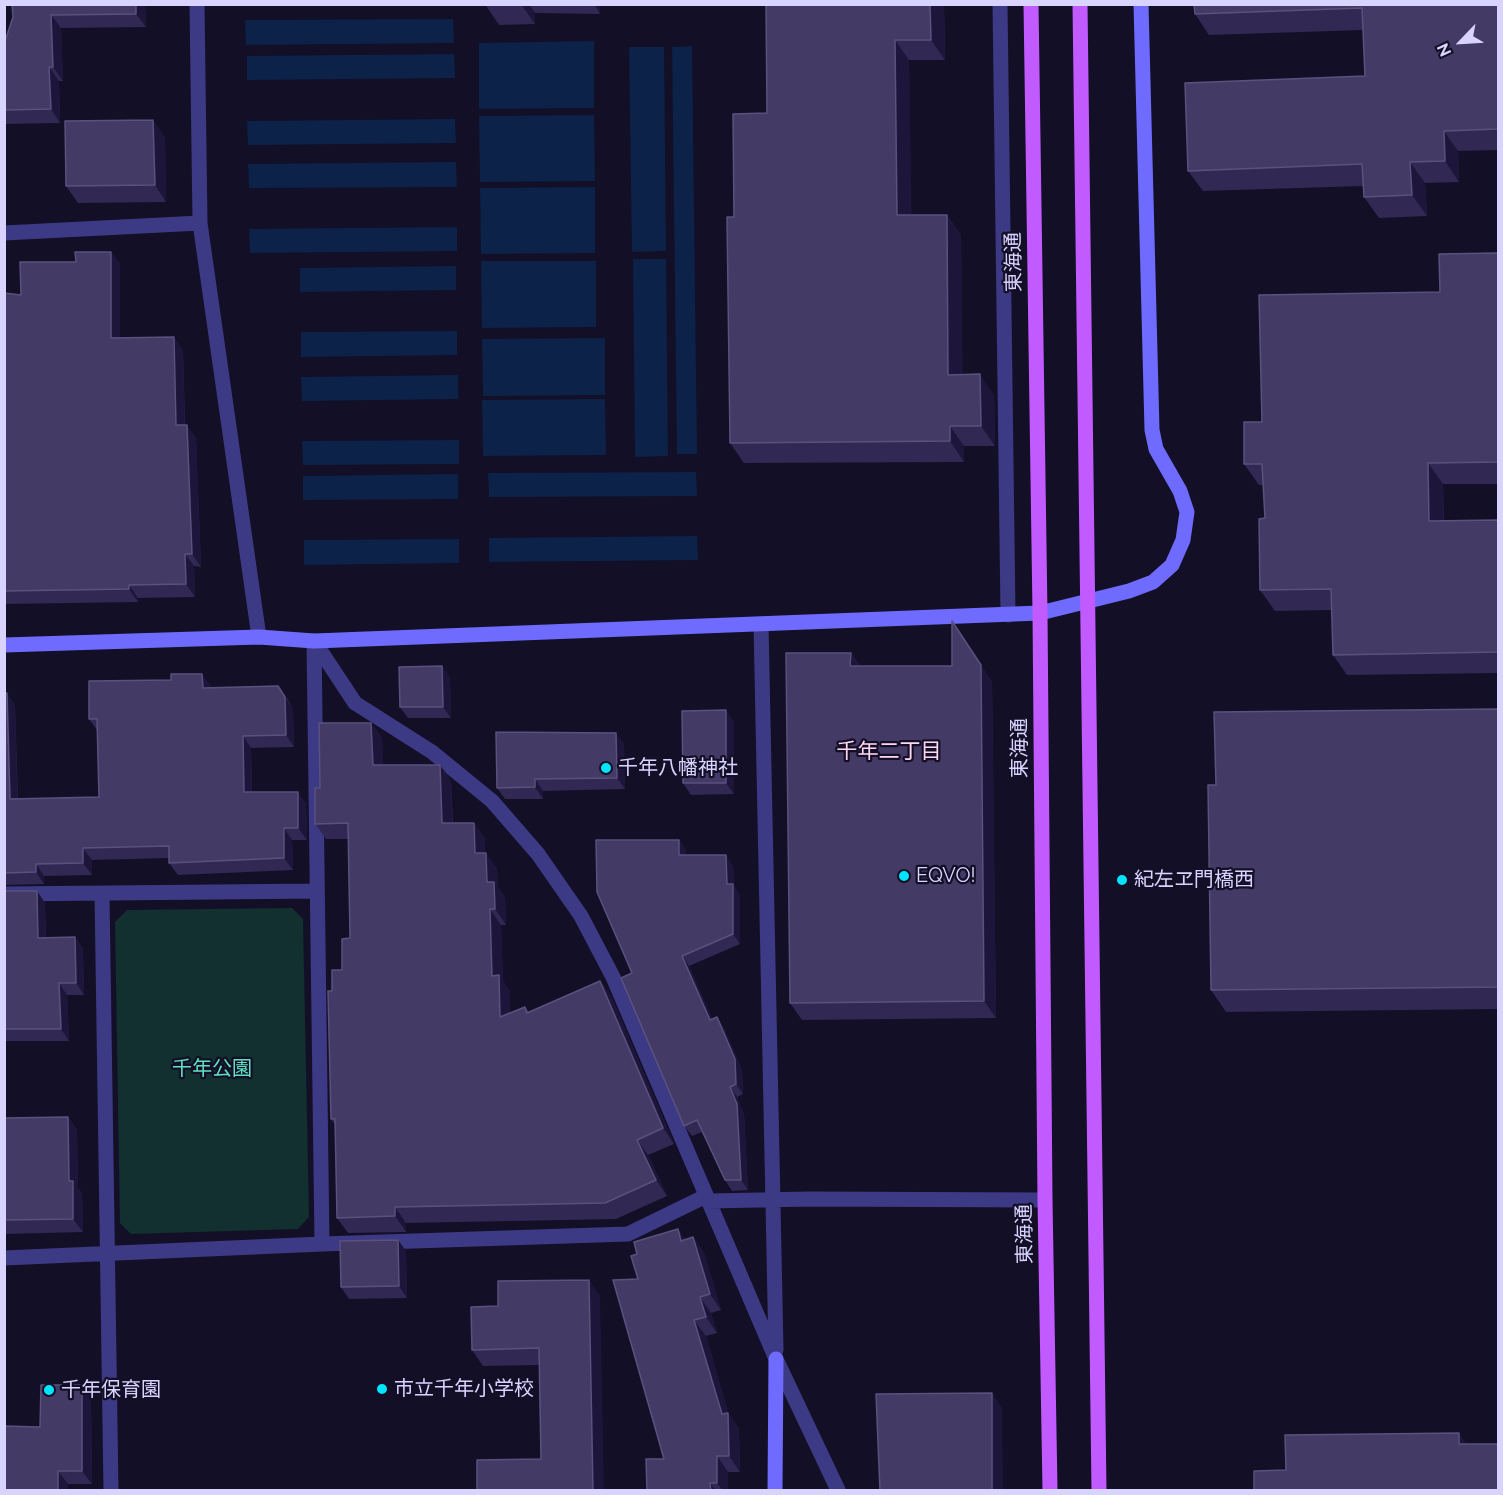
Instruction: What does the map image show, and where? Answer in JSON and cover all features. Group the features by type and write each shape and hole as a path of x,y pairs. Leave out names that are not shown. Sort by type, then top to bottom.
{"main road":[{"name":"東海通","path":"1031,4 1050,1491"},
{"path":"1080,4 1099,1491"}],"street":[{"path":"197,4 200,223 259,637"},
{"path":"1000,4 1008,615"},
{"path":"4,645 259,637 314,641 1008,615 1040,613 1129,591 1153,582 1172,565 1183,540 1187,512 1180,491 1156,449 1152,430 1141,4"},
{"path":"4,233 200,223"},
{"path":"761,624 776,1359 775,1491"},
{"path":"314,641 322,1244"},
{"path":"314,641 355,703 432,752 492,801 538,855 581,916 613,977 776,1359 838,1491"},
{"path":"4,894 317,891"},
{"path":"102,894 111,1491"},
{"path":"4,1258 628,1234 708,1199 773,1201 809,1199 1045,1200"}],"green space":[{"name":"千年公園","path":"292,908 303,919 309,1217 298,1229 131,1234 120,1223 115,922 127,910"}],"water":[{"path":"453,19 454,43 246,45 245,20"},
{"path":"594,41 594,108 479,109 479,43"},
{"path":"692,46 697,454 677,454 672,47"},
{"path":"629,47 664,47 666,251 632,252"},
{"path":"454,54 455,78 247,80 247,56"},
{"path":"594,115 595,181 480,182 479,116"},
{"path":"455,119 456,143 248,145 247,121"},
{"path":"456,162 457,187 249,188 248,164"},
{"path":"595,187 595,253 481,254 480,188"},
{"path":"457,227 457,251 250,253 249,229"},
{"path":"633,259 666,259 668,456 635,457"},
{"path":"481,261 596,261 596,327 482,328"},
{"path":"456,266 456,290 300,292 300,268"},
{"path":"457,331 457,355 301,357 301,332"},
{"path":"605,338 605,395 483,396 482,339"},
{"path":"458,375 458,399 302,401 301,377"},
{"path":"605,399 606,455 483,456 482,400"},
{"path":"459,440 459,464 303,465 302,441"},
{"path":"696,472 697,496 489,497 488,473"},
{"path":"458,474 458,499 303,500 303,476"},
{"path":"697,536 698,560 489,562 489,538"},
{"path":"459,539 459,563 304,565 304,540"}],"building":[{"path":"12,4 136,4 136,14 51,15 53,67 49,67 51,109 4,110 4,44 13,17"},
{"path":"766,4 930,4 931,40 895,40 897,215 947,215 948,375 980,374 981,426 950,426 950,441 730,443 727,217 734,217 733,114 767,113"},
{"path":"1194,4 1498,4 1498,129 1444,131 1445,161 1410,162 1412,195 1364,197 1362,164 1188,171 1185,83 1365,76 1362,8 1195,14"},
{"path":"153,120 155,185 66,186 65,121"},
{"path":"75,252 111,252 111,338 174,337 176,425 187,425 192,554 185,554 186,584 129,585 129,589 4,591 4,293 21,295 20,262 76,262"},
{"path":"1498,253 1498,462 1428,463 1429,521 1498,520 1498,652 1333,655 1331,589 1260,590 1259,519 1265,518 1262,464 1244,464 1244,422 1262,422 1259,295 1440,292 1439,254"},
{"path":"952,621 981,665 984,1001 790,1003 786,653 851,653 850,666 952,666"},
{"path":"442,666 443,707 400,707 399,667"},
{"path":"171,674 202,674 203,688 278,686 285,697 286,735 243,736 244,792 298,792 298,828 284,828 284,858 169,863 169,846 83,848 83,863 36,864 36,872 4,873 4,693 7,693 10,799 99,797 97,719 89,719 89,681 171,680"},
{"path":"1498,709 1498,987 1211,990 1208,785 1216,785 1214,712"},
{"path":"726,710 726,783 683,783 682,711"},
{"path":"319,723 371,723 373,765 440,765 442,823 474,823 475,853 486,853 487,882 494,882 495,909 490,909 492,976 499,975 500,1017 525,1007 527,1013 600,981 663,1128 637,1140 656,1180 605,1203 395,1207 395,1216 337,1218 335,1119 331,1119 328,991 332,991 332,970 342,970 342,939 350,938 348,823 315,824 315,788 320,788"},
{"path":"496,732 616,733 617,778 535,779 535,787 497,788"},
{"path":"596,840 679,840 679,855 726,855 727,884 733,884 733,934 682,956 710,1020 717,1017 735,1059 736,1084 730,1087 737,1104 741,1180 725,1180 697,1120 684,1126 621,978 632,973 597,892"},
{"path":"4,891 37,891 38,938 75,937 76,983 59,983 61,1029 4,1029"},
{"path":"68,1117 69,1181 73,1181 73,1219 4,1220 4,1118"},
{"path":"678,1229 681,1241 693,1237 710,1294 700,1297 706,1317 694,1320 722,1414 728,1413 729,1456 717,1456 717,1483 710,1483 711,1491 647,1491 646,1459 664,1459 613,1280 638,1279 631,1256 637,1254 634,1242"},
{"path":"398,1240 399,1286 341,1287 340,1241"},
{"path":"589,1280 593,1491 477,1491 477,1460 541,1459 539,1348 472,1350 471,1307 498,1306 498,1281"},
{"path":"41,1385 82,1385 82,1471 58,1471 58,1491 4,1491 4,1426 40,1427"},
{"path":"992,1393 992,1491 880,1491 876,1394"},
{"path":"1459,1433 1459,1444 1498,1444 1498,1491 1254,1491 1254,1471 1286,1470 1285,1435"}],"place":[{"name":"千年八幡神社","path":"606,768"},
{"name":"EQVO!","path":"904,876"},
{"name":"紀左ヱ門橋西","path":"1122,880"},
{"name":"市立千年小学校","path":"382,1389"},
{"name":"千年保育園","path":"49,1390"}],"district":[{"name":"千年二丁目","path":"889,752"}]}
